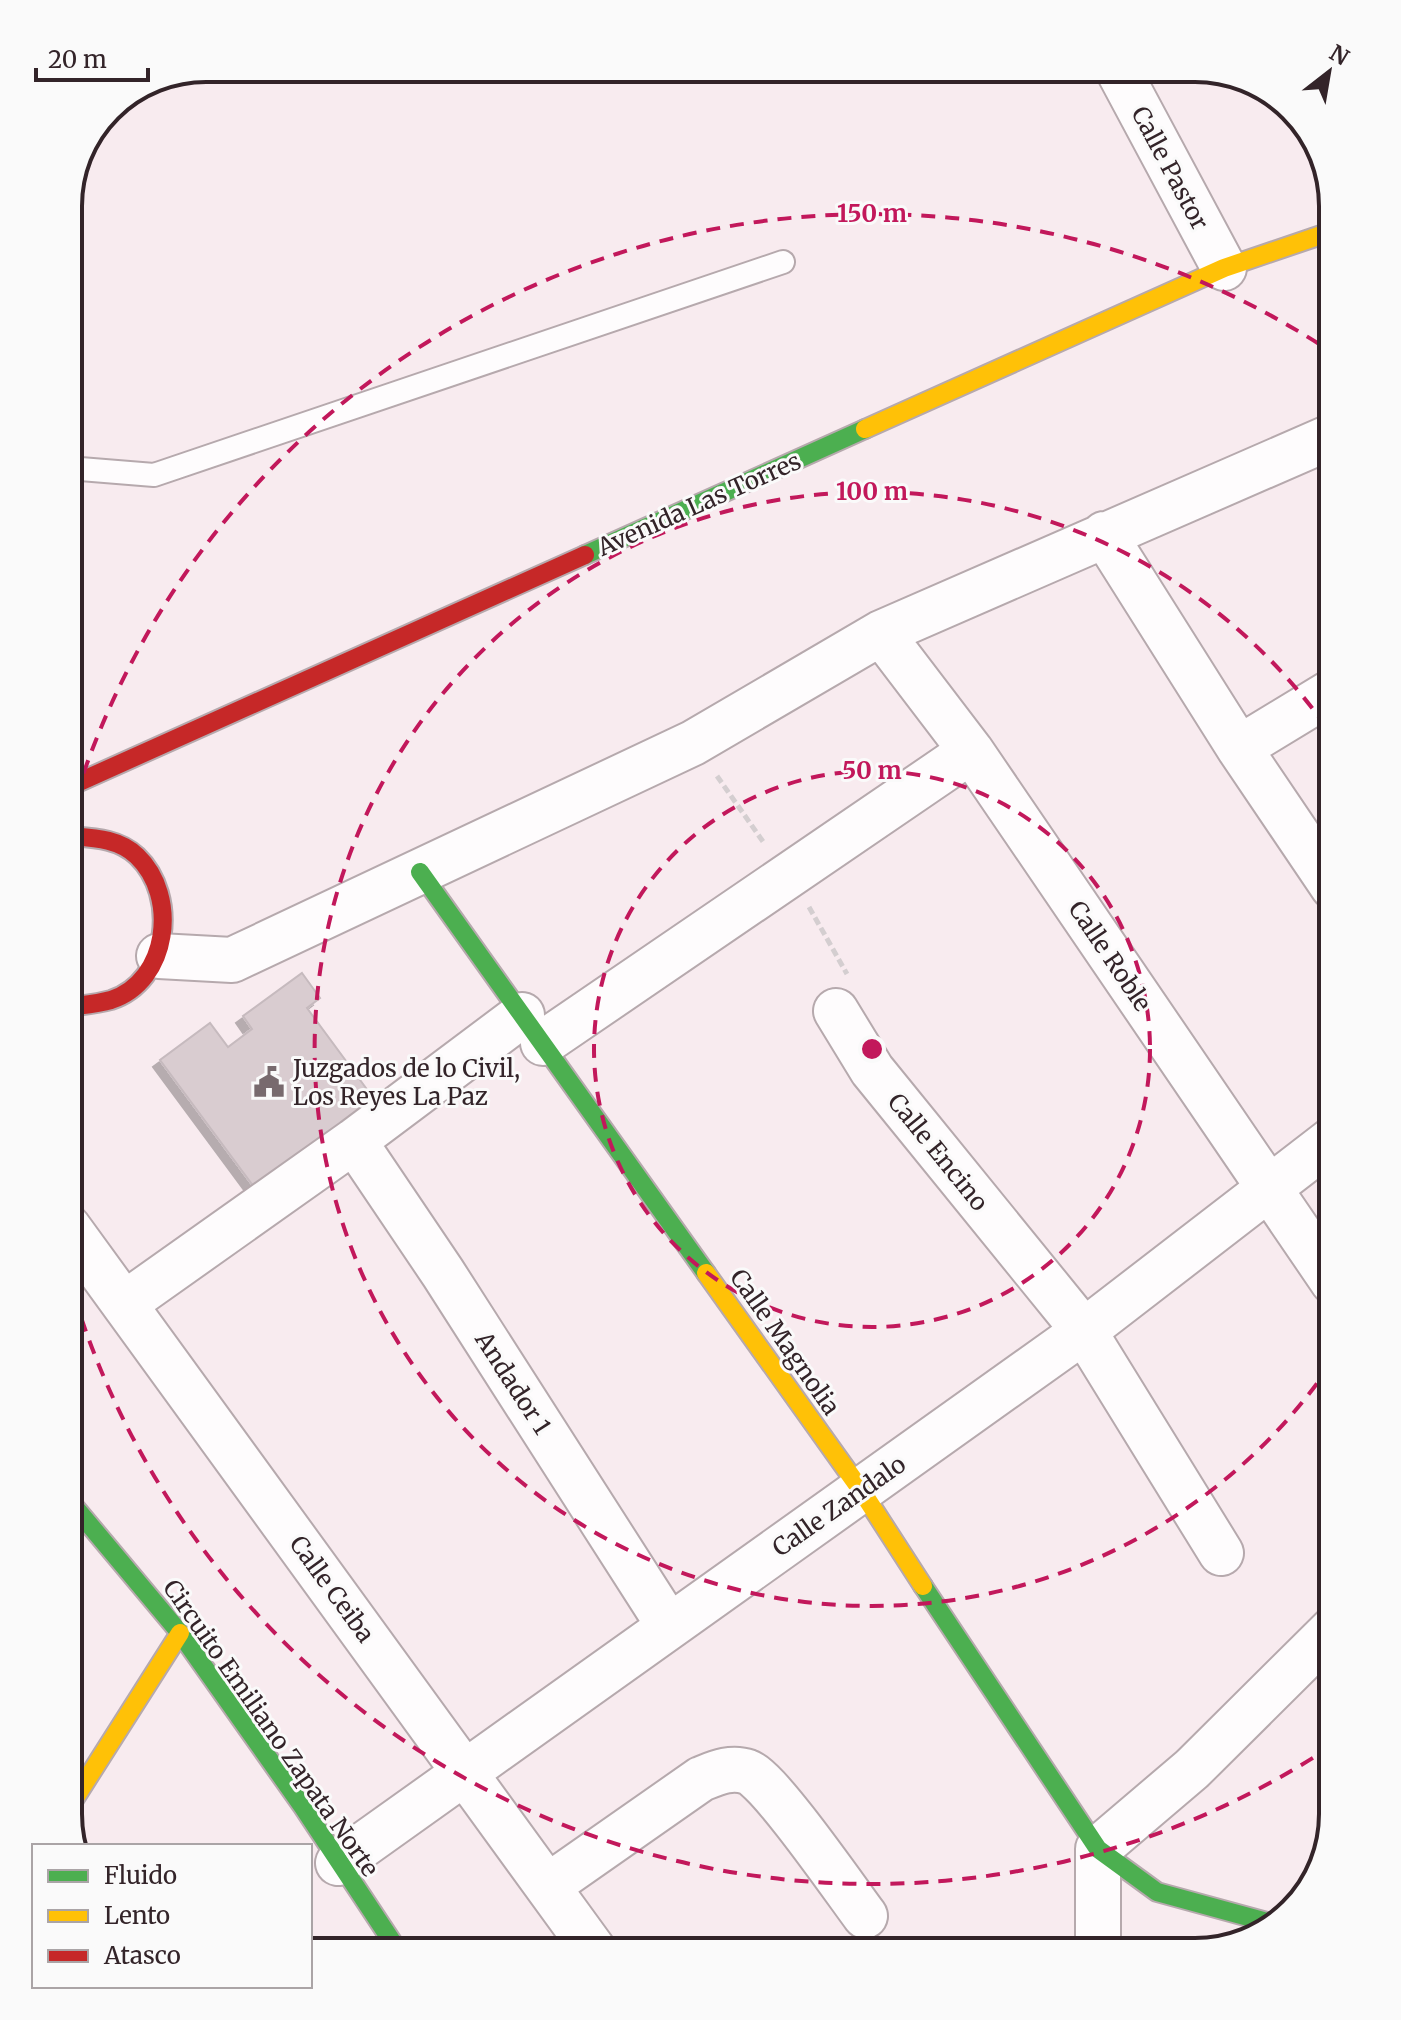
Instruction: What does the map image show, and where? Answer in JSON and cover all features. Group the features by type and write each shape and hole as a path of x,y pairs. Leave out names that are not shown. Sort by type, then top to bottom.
{"street":[{"name":"Calle Pastor","path":"1136,82 1224,268"},
{"name":"Avenida Las Torres","path":"82,781 1224,268 1319,236"},
{"path":"159,956 232,960 693,743 881,633 1319,442"},
{"path":"1104,534 1239,748 1319,866"},
{"name":"Calle Roble","path":"881,633 971,751 1319,1262"},
{"path":"1239,748 1319,699"},
{"path":"124,1304 354,1141 532,1029 788,876 971,751"},
{"path":"82,837 117,843 136,855 150,872 166,913 165,935 159,956 147,975 122,996 82,1007"},
{"name":"Calle Magnolia","path":"420,872 861,1490 1050,1781 1098,1849 1157,1892 1259,1920"},
{"name":"Calle Encino","path":"836,1011 872,1070 1084,1331 1221,1553"},
{"name":"Andador 1","path":"354,1141 443,1273 669,1626"},
{"name":"Calle Zandalo","path":"338,1863 1084,1331 1319,1150"},
{"name":"Calle Ceiba","path":"82,1246 585,1938"},
{"name":"Circuito Emiliano Zapata Norte","path":"82,1516 180,1633 303,1807 389,1938"},
{"path":"82,1787 180,1633"},
{"path":"1097,1938 1098,1849 1192,1769 1319,1643"},
{"path":"548,1886 701,1779 726,1769 751,1772 771,1793 865,1916"}],"lane":[{"path":"82,469 154,475 783,262"}],"path":[{"path":"693,743 788,876 847,971 836,1011"}],"building":[{"name":"Juzgados de lo Civil, Los Reyes La Paz","path":"302,973 320,998 307,1008 377,1103 257,1191 160,1060 210,1023 228,1047 252,1029 243,1016"}],"traffic: fast":[{"path":"585,555 865,429"},
{"path":"420,872 706,1273"},
{"path":"82,1516 180,1633 303,1807 390,1938"},
{"path":"923,1586 1098,1849 1157,1892 1259,1920"}],"traffic: slow":[{"path":"865,429 1224,268 1319,236"},
{"path":"706,1273 861,1490 923,1586"},
{"path":"82,1787 180,1633"}],"traffic: jam":[{"path":"82,781 585,555"},
{"path":"82,837 113,842 137,856 150,873 159,893 163,914 162,936 156,957 145,975 130,990 111,1000 82,1005"}],"place":[{"name":"Juzgados de lo Civil, Los Reyes La Paz","path":"269,1082"}]}
